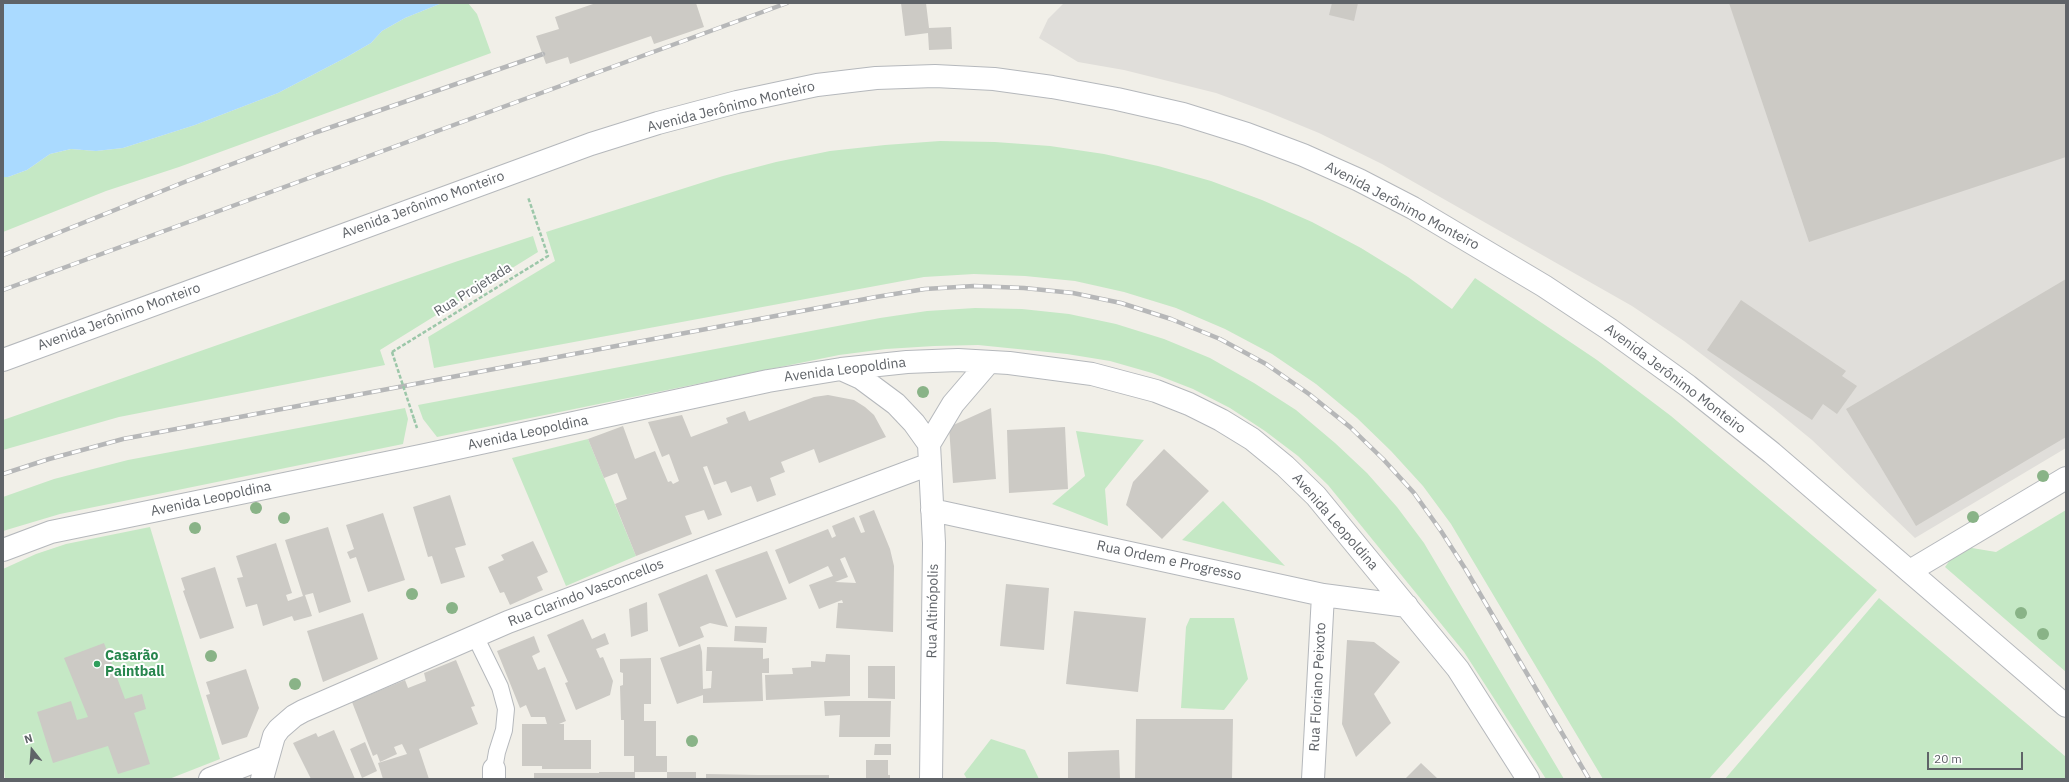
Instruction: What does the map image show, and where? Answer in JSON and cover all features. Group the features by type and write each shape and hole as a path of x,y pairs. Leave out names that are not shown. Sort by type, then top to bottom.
{"street":[{"name":"Avenida Jerônimo Monteiro","path":"3,360 520,169 658,123 737,102 817,85 876,78 935,76 994,79 1052,86 1117,98 1183,114 1247,134 1303,155 1359,180 1412,208 1544,286 1609,329 1688,386 1772,453 2066,706"},
{"name":"Avenida Leopoldina","path":"3,550 51,532 425,455 768,381 841,369 907,362 989,362 1060,369 1124,381 1189,404 1221,420 1252,439 1286,466 1316,496 1458,669 1528,779"},
{"path":"929,454 953,404 989,362"},
{"path":"841,369 861,378 896,404 914,422 929,454"},
{"name":"Rua Altinópolis","path":"929,454 932,510 934,615 931,779"},
{"name":"Rua Clarindo Vasconcellos","path":"262,779 274,736 279,729 294,716 508,622 929,454"},
{"path":"1910,571 2066,478"},
{"name":"Rua Ordem e Progresso","path":"932,510 1323,595 1407,606"},
{"name":"Rua Floriano Peixoto","path":"1313,779 1323,595"},
{"path":"210,779 268,756"}],"lane":[{"path":"475,636 500,688 506,709 504,730 497,752 494,774"}],"path":[{"name":"Rua Projetada","path":"414,419 392,352 548,256 520,169"}],"shaded area":[{"path":"1064,3 2066,3 2066,448 1915,538 1812,440 1773,408 1684,341 1632,306 1382,164 1319,133 1216,93 1124,70 1078,62 1039,38 1048,19"}],"green space":[{"path":"442,3 468,3 477,14 491,53 179,167 106,191 3,232 3,177 8,177 27,170 50,154 71,149 96,151 123,148 195,125 278,93 371,43 382,31 405,18"},
{"path":"940,141 995,142 1050,146 1104,154 1158,166 1211,181 1262,200 1312,222 1361,248 1408,277 1452,309 1475,278 1597,360 1671,416 1877,590 1709,779 1603,779 1451,524 1423,486 1391,451 1357,418 1316,384 1272,354 1225,329 1176,308 1124,292 1075,281 1025,276 974,274 924,277 434,368 428,337 555,261 546,232 723,176 776,162 830,151"},
{"path":"533,236 538,252 380,350 385,365 119,417 3,450 3,420"},
{"path":"975,308 1022,309 1069,314 1116,324 1164,339 1210,358 1254,383 1296,410 1335,443 1367,473 1397,507 1424,543 1564,779 1546,779 1464,652 1328,485 1298,456 1265,431 1230,408 1193,389 1152,373 1110,361 1067,354 978,345 934,346 886,349 839,355 437,437 423,419 418,405 880,318 927,311"},
{"path":"405,408 408,419 403,444 60,514 3,531 3,497 54,479 128,460"},
{"path":"1076,431 1144,440 1105,489 1108,526 1052,504 1085,476"},
{"path":"588,439 636,556 566,586 512,458"},
{"path":"1223,501 1285,566 1182,540"},
{"path":"2066,510 2066,672 1945,567 1960,546 1996,552"},
{"name":"Casarão Paintball","path":"150,527 220,759 169,779 5,779 3,760 3,569 36,554 66,544"},
{"path":"1879,598 2066,757 2066,779 1725,779"},
{"path":"1190,618 1234,618 1248,679 1224,710 1181,708 1186,627"},
{"path":"991,739 1025,750 1039,779 967,779 964,774"}],"water":[{"path":"3,3 442,3 405,18 382,31 371,43 278,93 195,125 123,148 96,151 71,149 50,154 27,170 8,177 3,177"}],"building":[{"path":"596,3 696,3 704,27 654,44 651,36 570,64 568,57 546,64 536,36 559,29 555,17"},
{"path":"901,3 926,3 929,28 951,27 952,49 929,50 928,33 905,36"},
{"path":"1332,3 1358,3 1354,21 1329,15"},
{"path":"1729,3 2066,3 2066,157 1809,242"},
{"path":"2066,279 2066,437 1916,526 1846,409"},
{"path":"1741,300 1846,371 1842,376 1857,386 1837,414 1823,404 1812,420 1707,350"},
{"path":"828,395 854,400 865,407 874,415 886,437 819,463 814,449 781,462 785,472 770,478 776,495 757,502 751,486 731,493 726,481 714,485 707,466 703,467 722,515 708,520 704,510 685,516 692,534 636,556 615,504 627,499 617,473 604,478 588,439 623,426 635,459 655,451 668,482 671,481 673,484 679,481 669,454 662,457 648,422 682,415 691,437 728,423 726,418 745,411 749,421 814,397"},
{"path":"991,408 996,479 953,483 949,427"},
{"path":"1065,427 1068,489 1009,493 1007,430"},
{"path":"1164,449 1209,491 1162,539 1126,505 1133,482"},
{"path":"450,495 466,545 455,548 465,577 441,584 432,556 428,557 413,507"},
{"path":"874,510 890,549 894,566 893,632 836,628 838,603 843,603 842,600 819,609 809,585 833,576 828,566 789,584 775,550 828,529 832,538 836,536 832,526 854,517 861,533 865,532 859,516","holes":["845,557 856,583 835,582 848,577 840,559"]},
{"path":"383,513 405,580 368,592 356,557 350,559 347,552 354,549 346,525"},
{"path":"328,527 351,602 319,613 313,593 305,595 312,616 294,621 292,616 263,626 257,604 246,607 237,578 243,577 236,556 276,543 292,593 286,595 288,601 303,596 285,540"},
{"path":"533,541 548,572 537,577 543,590 510,605 504,592 500,593 488,567 504,560 501,555"},
{"path":"767,551 787,599 736,618 715,570"},
{"path":"215,567 234,628 200,639 183,591 185,590 181,578"},
{"path":"707,574 728,627 710,623 700,627 704,637 679,647 658,594"},
{"path":"1006,584 1049,588 1044,650 1000,646"},
{"path":"647,602 648,631 631,637 629,609"},
{"path":"1074,611 1146,618 1138,692 1066,684"},
{"path":"363,613 378,659 323,682 307,631"},
{"path":"583,619 592,639 605,633 609,644 596,649 600,658 603,657 613,681 610,695 576,710 565,683 568,682 547,635"},
{"path":"735,626 767,627 766,643 734,641"},
{"path":"534,636 540,652 532,656 538,670 545,667 566,721 559,724 564,724 564,740 591,740 591,769 542,769 542,766 522,766 522,724 547,724 545,717 531,717 526,705 520,708 497,651"},
{"path":"1347,640 1374,642 1400,662 1374,694 1391,723 1356,757 1342,724"},
{"path":"104,643 125,699 142,694 146,709 134,713 150,764 118,774 108,746 53,763 37,712 71,701 77,720 88,717 64,658"},
{"path":"700,644 702,652 703,689 711,688 712,671 706,671 707,647 763,648 763,659 769,658 769,673 762,673 763,701 703,703 703,695 677,704 660,658"},
{"path":"826,654 850,655 850,696 766,700 765,675 793,674 792,668 811,667 811,661 825,662"},
{"path":"651,658 651,704 644,704 644,721 656,721 656,756 667,756 667,772 634,772 634,756 624,756 624,720 621,720 620,686 623,685 623,673 620,672 620,659"},
{"path":"456,660 475,706 471,707 478,724 419,749 429,779 383,779 378,763 407,754 402,744 394,747 397,754 380,762 377,754 373,756 352,702 405,680 408,688 426,681 424,673"},
{"path":"868,666 895,666 895,699 868,698"},
{"path":"246,669 259,708 247,737 222,745 206,695 210,694 206,682"},
{"path":"824,701 891,701 890,737 839,737 840,715 825,716"},
{"path":"1136,719 1233,719 1232,779 1135,779"},
{"path":"334,730 355,779 311,779 293,743 316,733 318,737"},
{"path":"365,742 377,771 362,778 350,749"},
{"path":"875,744 891,744 891,755 874,755"},
{"path":"1119,750 1120,779 1068,779 1068,752"},
{"path":"866,760 888,760 888,775 890,775 890,779 866,779"},
{"path":"1421,763 1438,779 1405,779"},
{"path":"635,772 635,779 534,779 534,773"},
{"path":"667,772 696,772 696,779 667,779"},
{"path":"706,774 829,775 829,779 706,779"}],"railway":[{"path":"3,290 787,3"},
{"path":"3,255 187,181 317,132 543,54"},
{"path":"3,474 49,459 123,439 876,297 925,289 974,286 1024,288 1073,293 1121,303 1171,319 1220,339 1266,364 1309,394 1350,427 1383,459 1414,493 1441,531 1466,570 1589,779"}],"place":[{"name":"Casarão Paintball","path":"97,664"}]}
